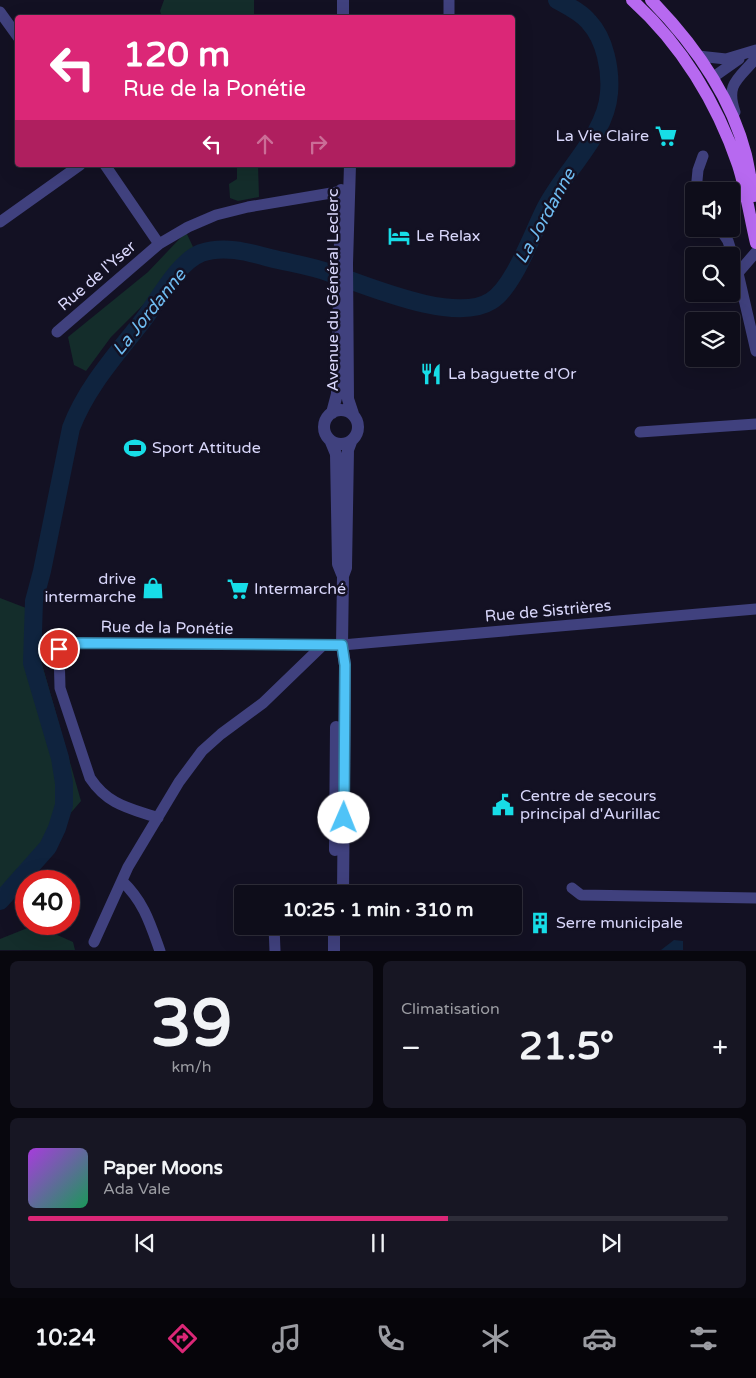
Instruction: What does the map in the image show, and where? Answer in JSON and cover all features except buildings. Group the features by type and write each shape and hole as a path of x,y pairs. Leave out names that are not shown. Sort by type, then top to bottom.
{"main road":[{"path":"632,0 647,5 677,27 698,56 735,122 746,154 756,208"},
{"path":"647,5 649,11 681,45 713,84 715,108"},
{"path":"647,5 715,108 738,166 756,243"}],"street":[{"path":"343,0 343,15"},
{"path":"449,0 449,15"},
{"path":"0,12 15,34"},
{"path":"698,56 726,59 754,53"},
{"path":"713,84 754,53"},
{"path":"746,154 744,137 730,97 732,88 754,53"},
{"path":"713,84 725,86 739,77"},
{"path":"697,182 698,170 703,156"},
{"path":"0,222 77,167"},
{"path":"106,167 159,244"},
{"name":"Avenue du Général Leclerc","path":"341,167 345,190"},
{"name":"Avenue du Général Leclerc","path":"343,885 345,665 342,645 343,576 346,568 348,450 359,430 358,420 353,414 348,399 343,304 345,190 350,167"},
{"name":"Rue de l'Yser","path":"57,332 159,244 188,227 216,215 248,207 345,190"},
{"path":"740,271 756,252"},
{"path":"740,282 756,352"},
{"name":"Avenue du Général Leclerc","path":"343,304 337,394 332,413 325,422 324,427 327,438 331,442 336,454 338,564 343,576"},
{"name":"Avenue du Général Leclerc","path":"332,413 342,410 353,414"},
{"path":"640,432 756,424"},
{"path":"331,442 341,445 351,442"},
{"name":"Rue de Sistrières","path":"342,645 756,609"},
{"name":"Rue de la Ponétie","path":"158,818 113,802 99,791 90,778 60,688 59,649 64,644 342,645"},
{"name":"Avenue du Général Leclerc","path":"335,885 336,665 342,645"},
{"path":"94,942 128,867 179,782 202,751 221,734 263,703 322,646"},
{"path":"122,881 144,907 160,950"},
{"path":"572,888 581,895 756,898"},
{"path":"274,935 275,950"},
{"path":"334,935 334,950"},
{"path":"342,935 342,950"}],"green space":[{"path":"164,0 254,0 254,15 161,15 160,11"},
{"path":"237,167 258,167 259,197 238,201 230,198 229,184 237,179"},
{"path":"186,232 194,249 111,337 86,371 74,365 68,337 148,272"},
{"path":"0,598 26,608 81,801 22,870 15,870 15,878 0,895"},
{"path":"15,933 15,935 57,935 73,942 75,950 0,950 0,939"}],"water":[{"path":"674,940 683,941 683,950 661,950"}],"waterway":[{"name":"La Jordanne","path":"0,901 48,847 57,828 64,805 64,783 60,758 32,663 34,601 42,571 71,428 85,398 103,371 177,273 185,264 201,253 227,249 236,250 308,266 388,294 434,306 475,307 491,301 499,294 515,272 546,207 593,138 606,108 609,93 609,75 606,55 599,37 595,29 582,15 557,0"}],"place":[{"name":"La Vie Claire","path":"666,136"},
{"name":"Le Relax","path":"399,236"},
{"name":"La baguette d'Or","path":"431,374"},
{"name":"Sport Attitude","path":"135,448"},
{"name":"drive intermarche","path":"153,588"},
{"name":"Intermarché","path":"238,589"},
{"name":"Centre de secours principal d'Aurillac","path":"503,805"},
{"name":"Serre municipale","path":"540,923"}],"route":[{"path":"59,649 64,644 72,643 342,645 345,665 344,818"}]}
